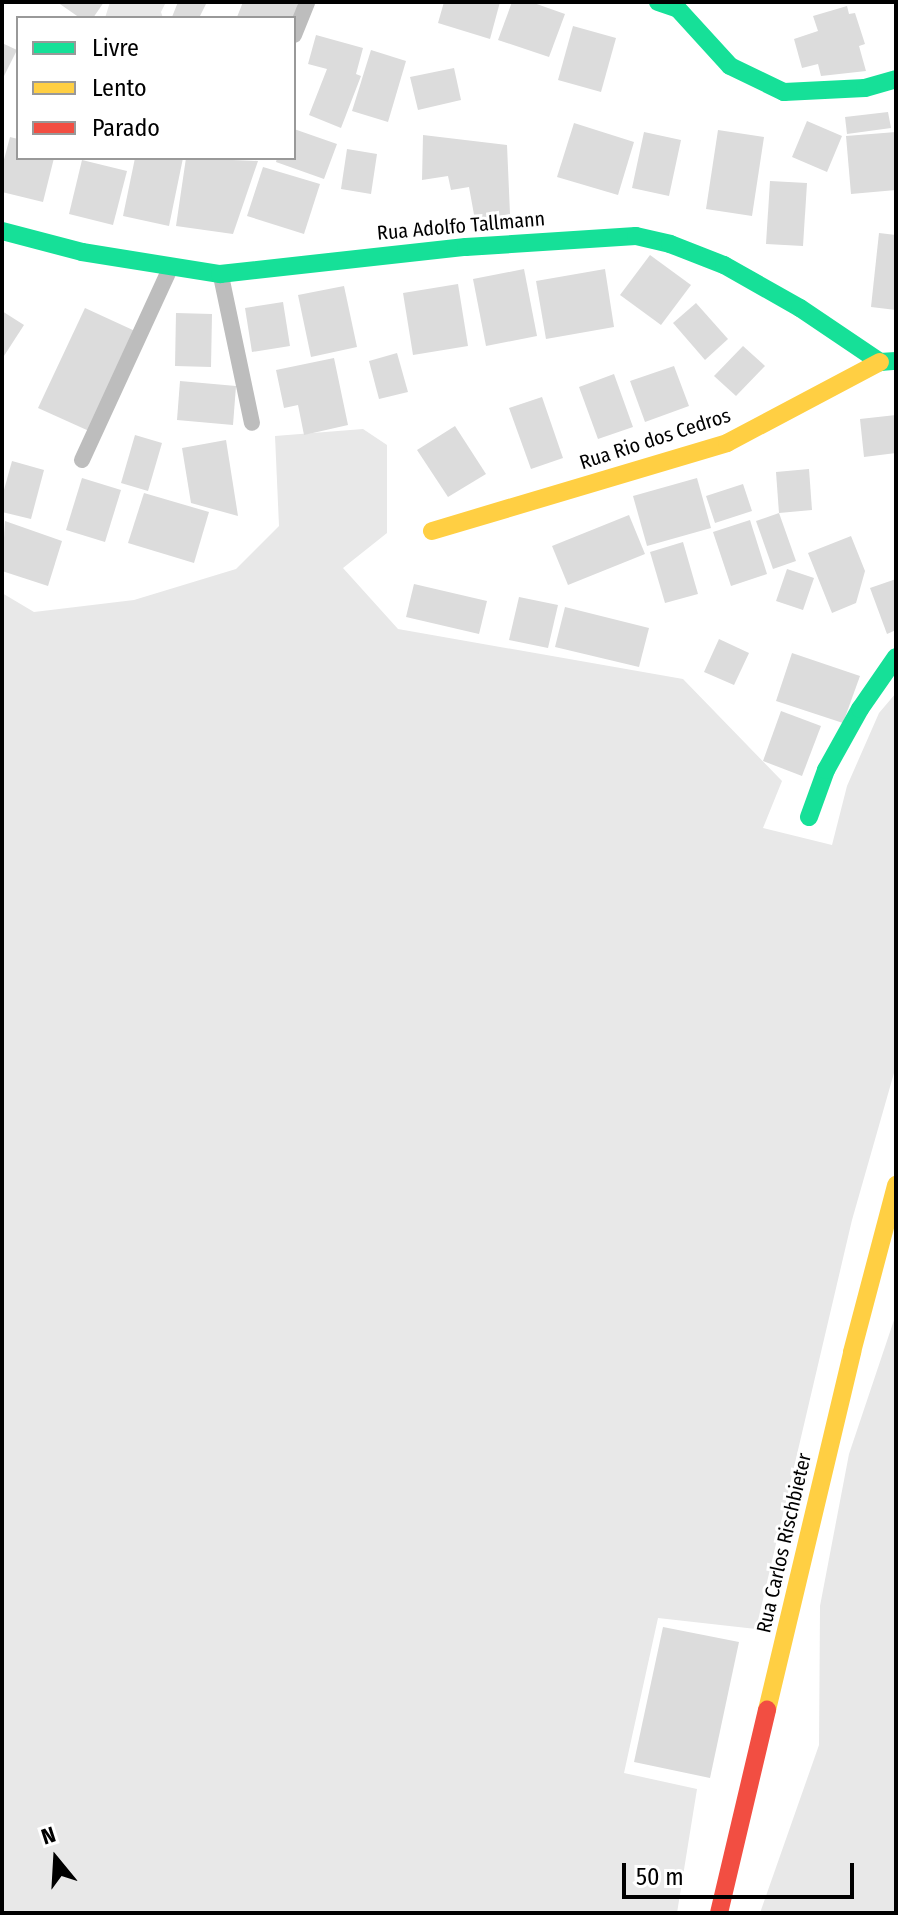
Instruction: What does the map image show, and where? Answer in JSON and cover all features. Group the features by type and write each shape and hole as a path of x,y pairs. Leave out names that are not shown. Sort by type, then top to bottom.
{"street":[{"path":"658,2 678,9 730,66 784,92 865,88 896,79"},
{"name":"Rua Adolfo Tallmann","path":"2,231 82,252 220,274 466,247 636,236 670,244 724,265 888,362"},
{"name":"Rua Rio dos Cedros","path":"432,531 727,443 888,362"},
{"path":"809,817 826,770 860,709 896,657"},
{"name":"Rua Carlos Rischbieter","path":"719,1913 852,1352 896,1185"}],"lane":[{"path":"296,30 307,2"},
{"path":"82,460 170,268"},
{"path":"220,274 252,423"}],"shaded area":[{"path":"110,2 166,2 162,16 106,16"},
{"path":"363,429 387,445 387,533 343,568 398,629 683,679 782,781 763,828 832,845 847,786 879,713 896,693 896,1066 852,1220 756,1629 658,1618 624,1773 697,1789 677,1913 2,1913 2,593 34,612 134,600 236,569 279,526 275,436"},
{"path":"896,1314 896,1913 760,1913 819,1745 820,1606 849,1454"}],"building":[{"path":"57,2 104,2 94,16 77,16"},
{"path":"178,2 207,2 200,16 172,16"},
{"path":"243,2 291,2 300,5 296,16 237,16"},
{"path":"444,2 500,2 490,39 438,23"},
{"path":"512,2 531,2 565,14 549,57 498,40"},
{"path":"847,6 849,14 855,13 865,44 859,46 866,71 821,76 818,64 802,68 794,39 818,31 813,16"},
{"path":"573,26 616,38 601,92 558,80"},
{"path":"316,35 363,48 356,74 361,76 341,128 309,115 327,69 308,64"},
{"path":"2,43 16,52 2,80"},
{"path":"371,50 406,61 388,122 352,111"},
{"path":"454,68 461,100 418,110 410,77"},
{"path":"888,112 891,128 847,134 845,117"},
{"path":"807,121 842,136 827,172 792,157"},
{"path":"574,123 634,142 618,195 557,177"},
{"path":"296,130 337,144 324,179 276,162 296,160"},
{"path":"718,130 764,137 752,216 706,209"},
{"path":"644,132 681,140 669,196 632,188"},
{"path":"896,132 896,190 851,194 846,136"},
{"path":"423,135 507,145 510,214 475,220 469,187 451,190 448,176 422,180"},
{"path":"10,137 16,138 16,160 54,160 43,202 2,192 2,167"},
{"path":"347,149 377,154 371,194 341,189"},
{"path":"82,160 127,171 113,225 69,214"},
{"path":"135,160 183,160 169,226 123,216"},
{"path":"186,160 258,161 233,234 176,226"},
{"path":"263,167 320,184 304,234 247,216"},
{"path":"770,181 807,183 803,246 766,244"},
{"path":"879,233 896,235 896,310 871,307"},
{"path":"650,255 691,285 661,325 620,295"},
{"path":"524,269 537,336 486,346 473,279"},
{"path":"605,269 614,327 546,339 536,281"},
{"path":"458,284 468,346 413,355 403,293"},
{"path":"344,286 357,347 311,357 298,295"},
{"path":"283,302 290,346 252,352 245,308"},
{"path":"696,303 728,339 705,360 673,323"},
{"path":"85,308 135,331 89,431 38,408"},
{"path":"2,311 24,325 2,359"},
{"path":"176,313 212,314 211,367 175,366"},
{"path":"743,346 765,366 736,396 714,376"},
{"path":"397,353 408,392 379,399 369,361"},
{"path":"334,358 348,425 304,435 298,405 284,408 276,370"},
{"path":"674,366 689,406 645,422 630,381"},
{"path":"614,374 633,427 598,439 579,387"},
{"path":"180,381 236,386 233,425 177,420"},
{"path":"542,397 563,458 531,469 509,408"},
{"path":"896,415 896,453 864,457 860,419"},
{"path":"455,426 486,474 448,497 417,450"},
{"path":"135,435 162,443 148,491 121,483"},
{"path":"226,440 238,516 191,503 182,448"},
{"path":"12,461 44,470 31,519 2,512 2,497"},
{"path":"809,469 812,510 779,513 776,472"},
{"path":"82,478 121,490 105,542 66,530"},
{"path":"697,478 711,528 647,546 633,496"},
{"path":"743,484 752,511 715,523 706,496"},
{"path":"144,493 209,512 194,563 128,543"},
{"path":"779,513 796,561 773,569 756,521"},
{"path":"629,515 645,554 568,585 552,546"},
{"path":"750,520 767,574 731,586 713,532"},
{"path":"5,521 62,541 48,586 2,571"},
{"path":"851,536 865,571 856,603 832,613 808,553"},
{"path":"683,542 698,594 665,603 650,552"},
{"path":"787,569 814,578 803,610 776,601"},
{"path":"896,579 896,630 887,634 870,588"},
{"path":"414,584 487,601 479,634 406,617"},
{"path":"519,597 558,605 548,648 509,640"},
{"path":"565,607 649,628 639,667 555,647"},
{"path":"719,639 749,653 734,685 704,672"},
{"path":"792,653 860,676 843,723 776,701"},
{"path":"781,711 821,726 802,776 763,761"},
{"path":"663,1627 739,1642 710,1778 634,1762"}],"traffic: fast":[{"path":"658,2 678,9 730,66 784,92 865,88 896,79"},
{"path":"2,231 82,252 220,274 466,247 636,236 670,244 724,265 800,308 880,362 896,361"},
{"path":"809,817 826,770 860,709 896,657"}],"traffic: slow":[{"path":"432,531 727,443 880,362"},
{"path":"767,1710 852,1352 896,1185"}],"traffic: jam":[{"path":"719,1913 767,1710"}]}
